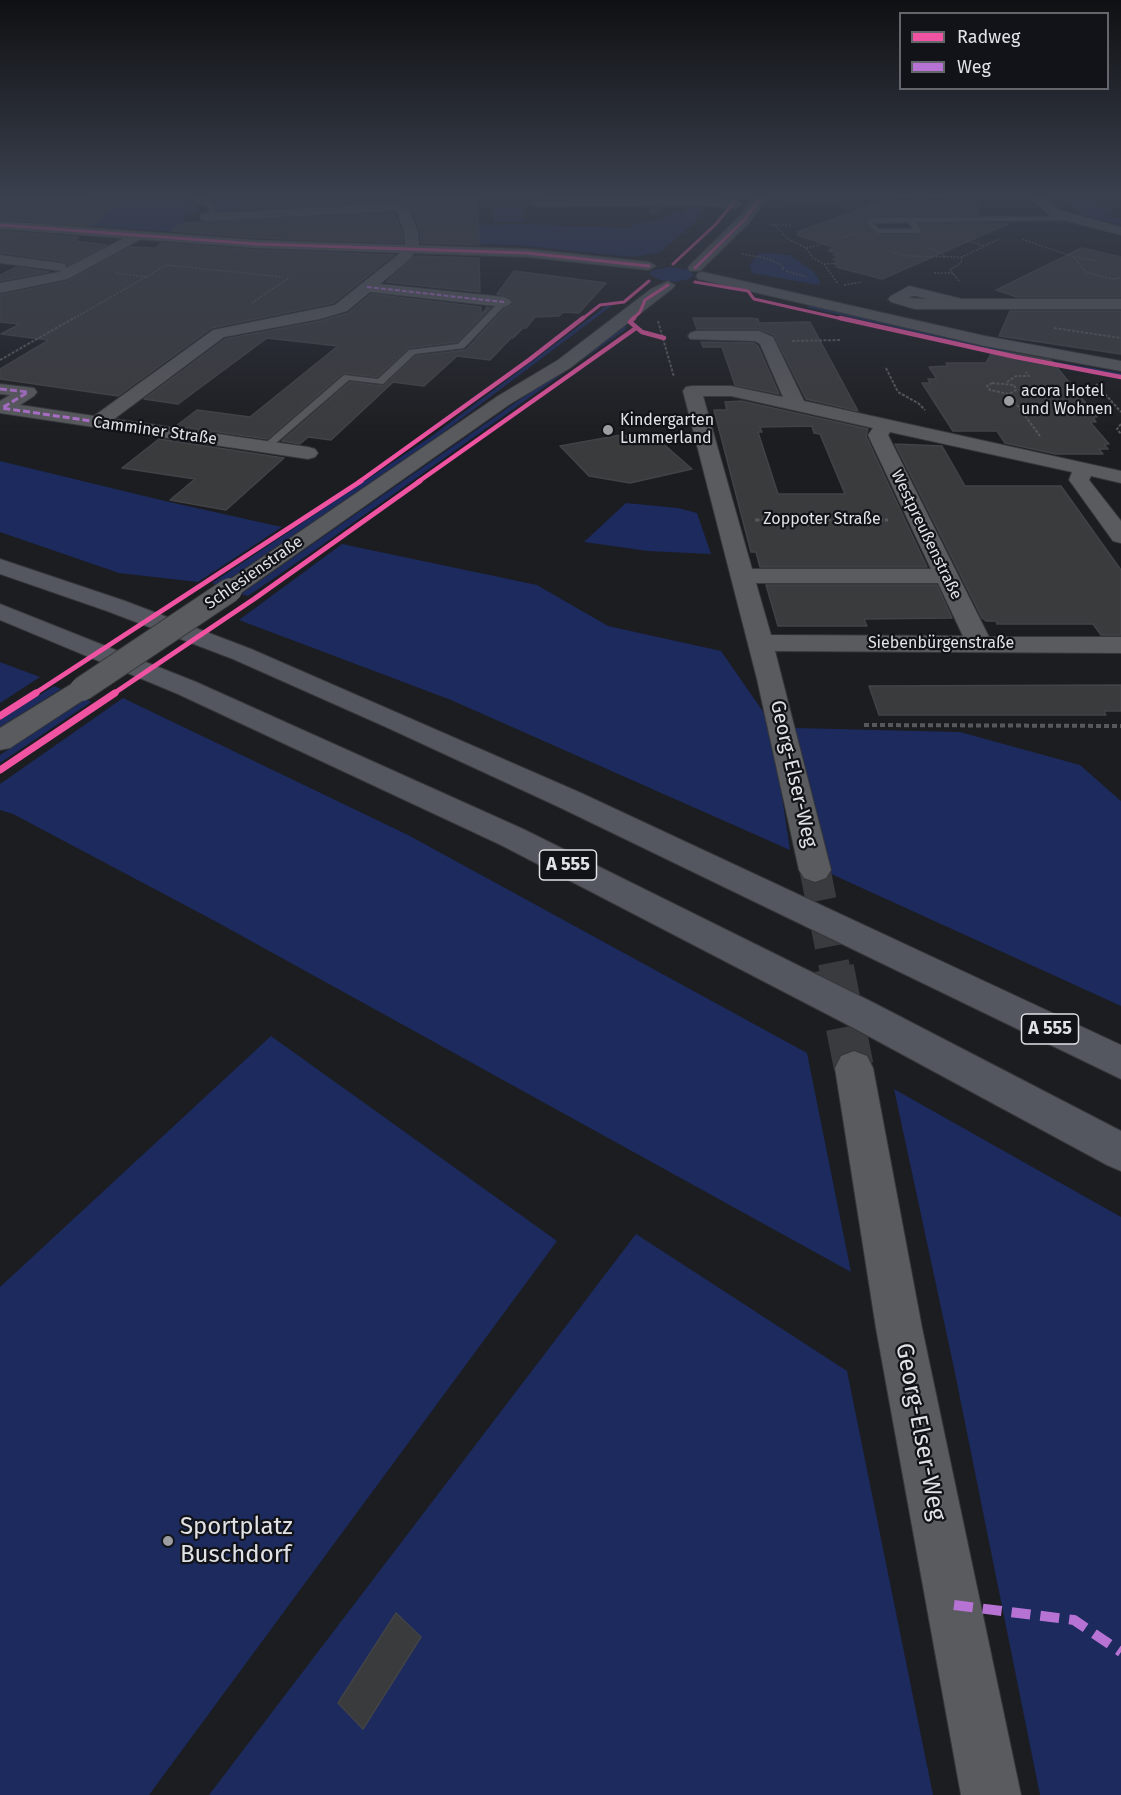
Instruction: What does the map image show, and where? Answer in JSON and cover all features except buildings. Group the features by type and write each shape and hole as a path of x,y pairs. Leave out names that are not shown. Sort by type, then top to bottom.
{"highway":[{"name":"A 555","path":"0,566 106,602 242,654 396,721 592,810 1121,1063"},
{"name":"A 555","path":"0,611 187,688 512,837 861,1014 1121,1152"}],"street":[{"path":"0,288 54,278"},
{"path":"98,422 219,333 341,308 378,278"},
{"name":"Schlesienstraße","path":"504,400 641,278"},
{"path":"655,278 668,285 690,278"},
{"path":"710,278 996,343 1121,366"},
{"name":"Schlesienstraße","path":"0,741 230,590 504,400 564,364 668,285"},
{"path":"367,287 504,302"},
{"path":"962,304 1121,304"},
{"path":"696,336 759,336 767,341 796,405"},
{"name":"Camminer Straße","path":"0,389 28,393 1,408"},
{"path":"761,643 695,401 731,391 1121,477"},
{"name":"Camminer Straße","path":"1,408 308,453"},
{"path":"117,408 166,415 146,429"},
{"name":"Westpreußenstraße","path":"886,425 878,435 980,645"},
{"path":"1084,469 1079,480 1121,536"},
{"path":"742,576 945,576"},
{"name":"Siebenbürgenstraße","path":"761,643 1121,645"},
{"name":"Georg-Elser-Weg","path":"761,643 815,870"},
{"name":"Georg-Elser-Weg","path":"854,1068 899,1328 991,1795"}],"lane":[{"path":"266,447 347,377 380,382 412,352 461,346 504,302"}],"path":[{"path":"0,360 145,278"},
{"path":"835,278 843,288 845,284 862,282"},
{"path":"956,278 959,281"},
{"path":"658,320 680,400 695,401"},
{"path":"1045,327 1121,338"},
{"path":"767,341 840,340"},
{"path":"886,368 898,392 924,408 939,437"},
{"path":"1006,383 1016,376 1029,375 1024,368"},
{"path":"1090,377 1121,412"},
{"path":"992,383 1014,385 1016,390 1009,394 990,390 987,386 992,383"},
{"path":"1009,394 1060,463"},
{"path":"1121,424 1117,429 1121,434"},
{"path":"864,725 1121,726"}],"shaded area":[{"path":"656,278 691,278 675,282"},
{"path":"779,278 818,278 819,285"},
{"path":"614,304 437,437 219,586 212,583 432,436 606,306"},
{"path":"809,305 1052,361 1121,373 1121,376 1011,354 806,307"},
{"path":"627,325 626,329 308,555 248,596 241,594"},
{"path":"0,461 282,527 198,582 119,573 0,532"},
{"path":"626,503 678,508 697,513 711,554 648,551 584,542"},
{"path":"342,544 537,585 608,626 721,651 771,723 790,850 451,700 239,620"},
{"path":"0,662 40,677 0,703"},
{"path":"54,686 61,689 0,727 0,720"},
{"path":"123,698 408,835 807,1053 851,1272 213,920 13,814 0,810 0,784"},
{"path":"86,699 91,702 0,763 0,755"},
{"path":"794,728 960,732 1080,765 1121,801 1121,1006 829,873"},
{"name":"Sportplatz Buschdorf","path":"271,1036 557,1241 149,1795 0,1795 0,1287"},
{"path":"894,1089 1121,1217 1121,1795 1040,1795 955,1373"},
{"path":"636,1234 847,1371 933,1795 209,1795"}],"tunnel":[{"path":"815,870 835,970"},
{"path":"834,968 854,1068"}],"marked path":[{"path":"367,287 504,302"},
{"path":"0,389 28,392 2,408 98,422"},
{"path":"954,1605 1074,1620 1121,1652"}],"cycle path":[{"path":"0,716 209,582 382,467 600,305 624,302 649,281"},
{"path":"695,282 748,291 754,299 1016,357 1121,377"},
{"path":"664,338 642,332 630,322 640,312 645,300 668,285"},
{"path":"0,770 254,599 636,328"}],"place":[{"name":"acora Hotel und Wohnen","path":"1009,401"},
{"name":"Kindergarten Lummerland","path":"608,430"},
{"name":"Sportplatz Buschdorf","path":"168,1541"}]}
